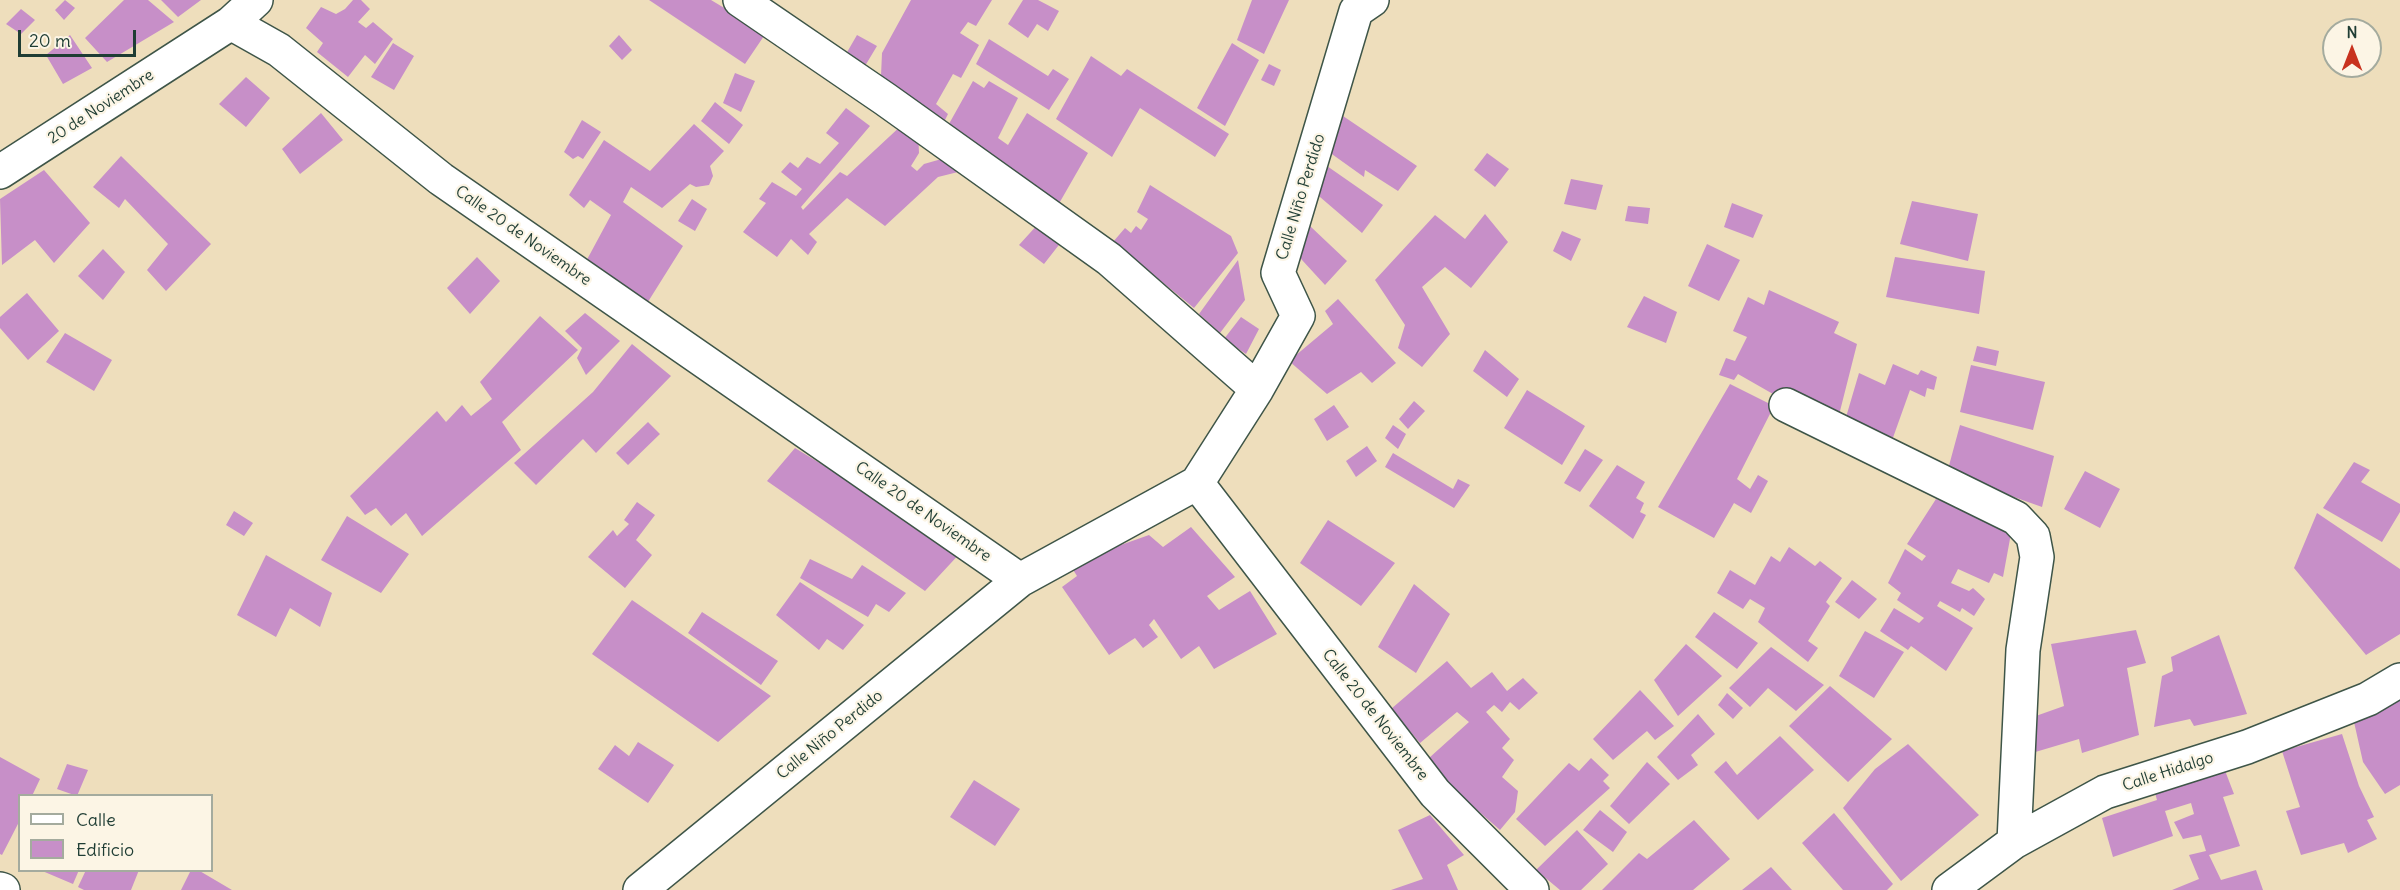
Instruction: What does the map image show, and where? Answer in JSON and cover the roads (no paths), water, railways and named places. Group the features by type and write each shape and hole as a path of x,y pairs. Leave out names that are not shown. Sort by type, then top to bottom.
{"street":[{"name":"20 de Noviembre","path":"0,172 231,23 256,0"},
{"path":"740,0 885,99 1109,259 1257,389"},
{"name":"Calle Niño Perdido","path":"1197,483 1257,389 1298,316 1278,273 1356,4"},
{"name":"Calle 20 de Noviembre","path":"231,23 279,50 441,179 1020,580"},
{"path":"1786,405 2016,518 2033,536 2037,557 2023,650 2014,842"},
{"name":"Calle 20 de Noviembre","path":"1197,483 1435,793 1532,890"},
{"path":"1020,580 1197,483"},
{"name":"Calle Niño Perdido","path":"640,890 1020,580"},
{"name":"Calle Hidalgo","path":"1949,890 2014,842 2105,792 2247,747 2368,699 2400,680"}]}
